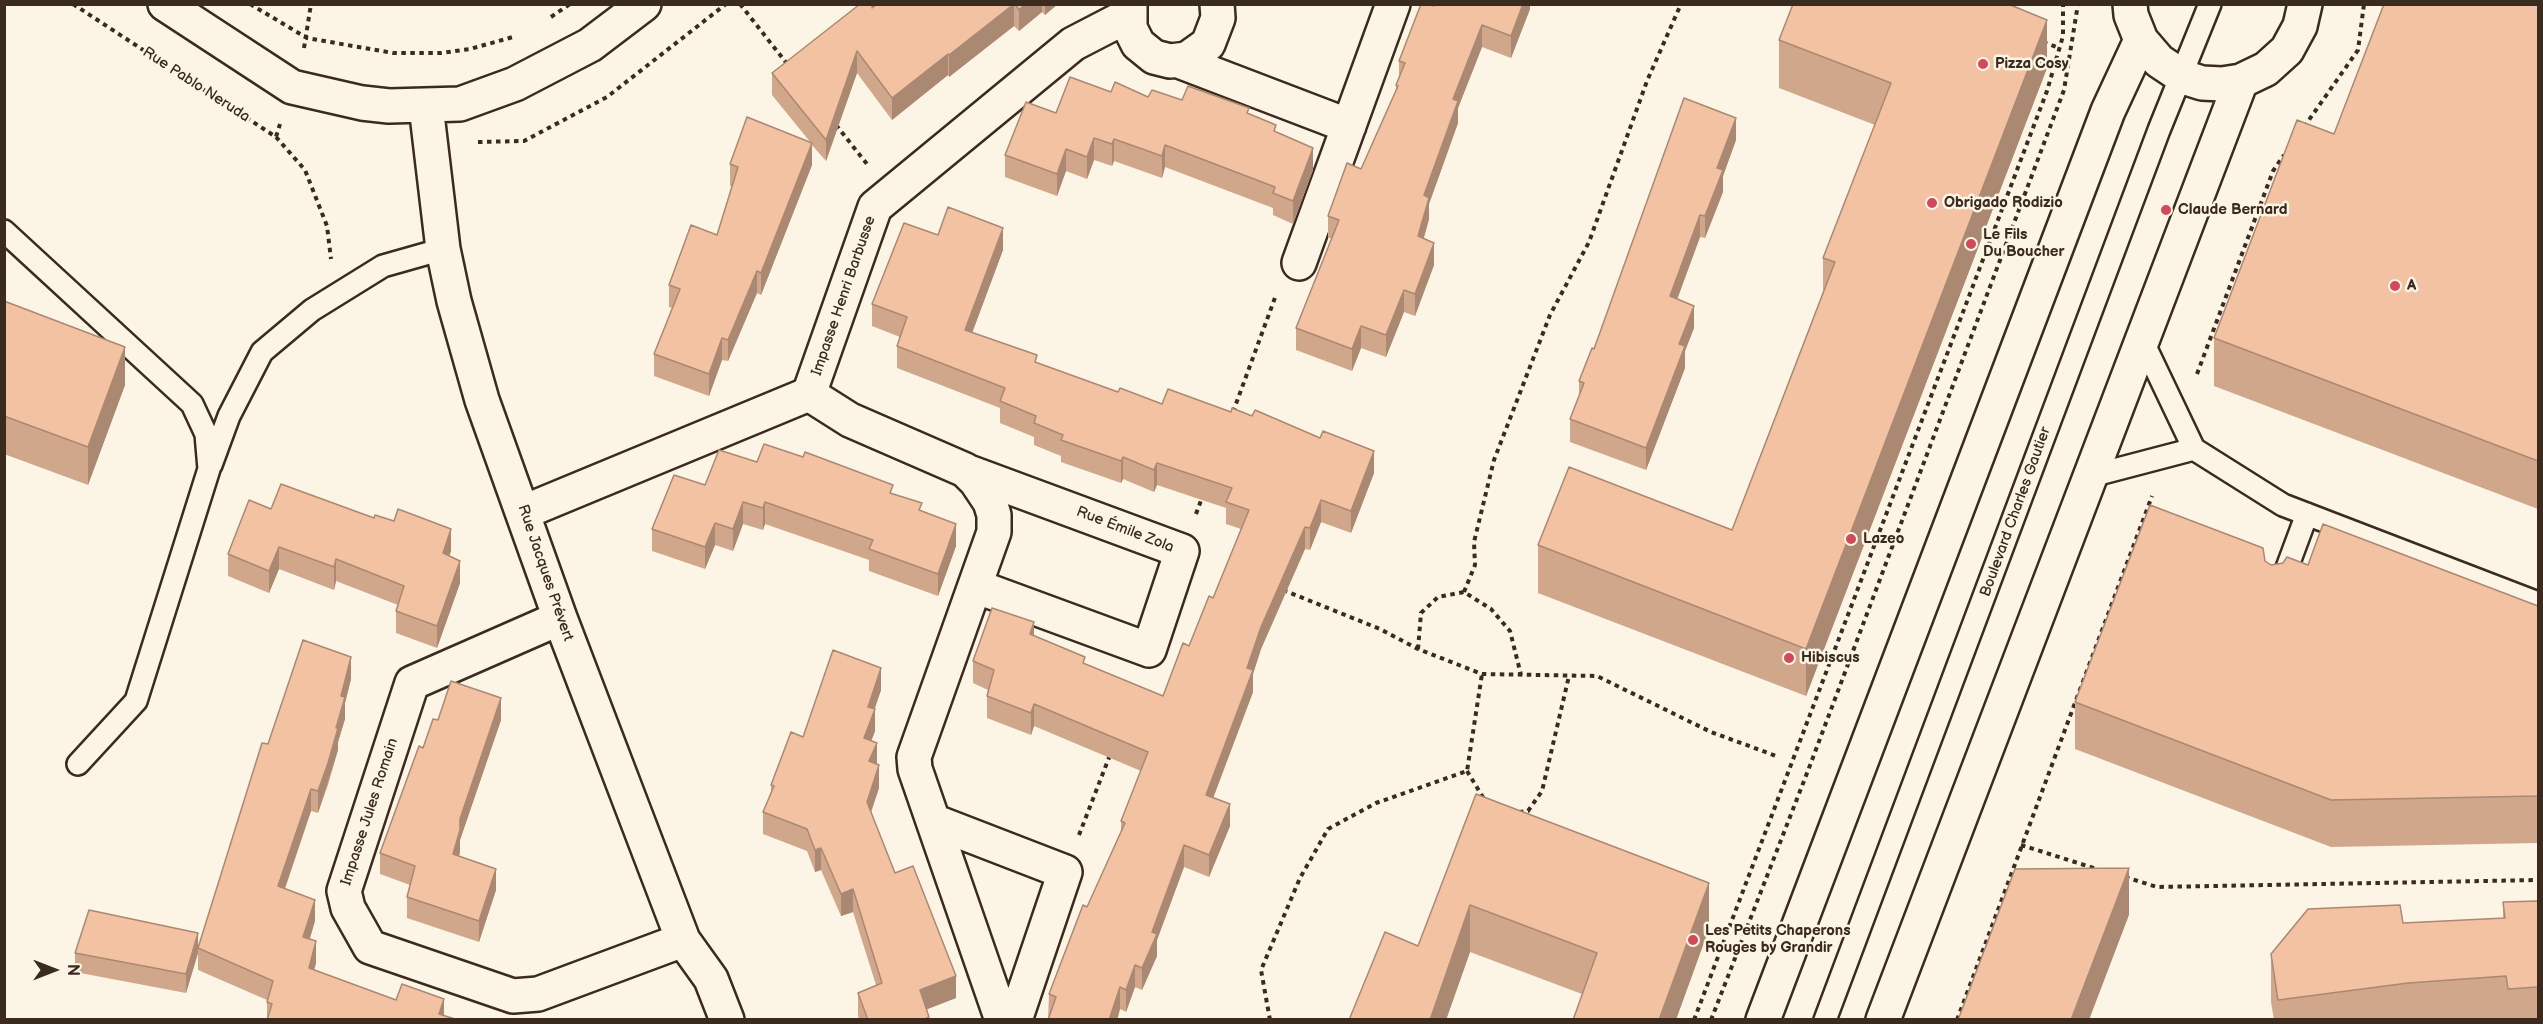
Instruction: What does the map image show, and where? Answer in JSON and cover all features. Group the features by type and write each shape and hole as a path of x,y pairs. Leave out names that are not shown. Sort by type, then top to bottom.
{"street":[{"path":"165,4 292,87 362,103 426,106 459,104 515,84 590,45 644,4"},
{"path":"1179,61 1196,55 1212,38 1218,18 1216,4"},
{"path":"1299,263 1393,4"},
{"path":"2130,4 2131,15 2141,40 2159,62 2183,76 2202,82 2222,84 2241,81 2266,69 2287,50 2300,26 2305,4"},
{"path":"1129,10 1133,36 1143,50 1161,60 1179,61 1349,126"},
{"name":"Impasse Henri Barbusse","path":"524,512 809,394 875,207 1073,44 1129,10"},
{"path":"1763,1020 2108,111 2141,40"},
{"path":"1883,1020 2241,81"},
{"name":"Rue Jacques Prévert","path":"426,106 443,249 454,301 479,389 560,618 683,939 711,979 727,1020"},
{"name":"Rue Émile Zola","path":"809,394 850,420 965,470 1182,551 1149,650 975,586"},
{"name":"Rue Émile Zola","path":"965,470 976,481 990,502 994,515 994,532 914,757 915,769 1002,1020"},
{"name":"Impasse Jules Romain","path":"560,618 412,683 344,891 348,908 370,946 513,996 538,994 683,939"},
{"path":"933,821 1065,872 1016,1020"}],"lane":[{"name":"Boulevard Charles Gautier","path":"1825,1020 2159,130 2183,76 2210,4"},
{"path":"4,231 192,405 206,434 209,469"},
{"path":"78,764 136,701 209,469 229,416 261,352 312,310 383,266 443,249"},
{"path":"2143,342 2194,449 2283,505 2538,603"},
{"path":"2091,476 2194,449"},
{"path":"2275,600 2307,514"}],"path":[{"name":"Rue Pablo Neruda","path":"73,4 276,137 305,170 327,226 332,263"},
{"path":"250,4 307,38 393,53 470,50 514,37"},
{"path":"543,23 570,4"},
{"path":"741,4 790,68"},
{"path":"1464,592 1474,566 1474,542 1494,460 1550,315 1589,242 1647,81 1681,4"},
{"path":"1694,1020 2047,91 2063,36 2063,4"},
{"path":"1711,1020 1809,768 2064,90 2078,4"},
{"path":"2299,134 2358,50 2364,4"},
{"path":"2038,40 2059,48"},
{"path":"276,137 292,87"},
{"path":"833,121 890,193"},
{"path":"2180,420 2273,171 2286,153"},
{"path":"1230,420 1279,289 1299,263"},
{"path":"1958,1020 2166,457"},
{"path":"1182,551 1206,486"},
{"path":"1274,587 1380,629 1418,649 1482,674 1598,676 1711,732 1779,758"},
{"path":"1418,649 1421,613 1438,597 1464,592 1491,609 1510,631 1521,675"},
{"path":"1482,674 1467,771 1487,805"},
{"path":"1510,814 1528,811 1542,791 1569,676"},
{"path":"1065,872 1112,750"},
{"path":"1269,1020 1261,970 1300,878 1328,829 1376,803 1467,771"},
{"path":"2021,845 2100,870"},
{"path":"2123,877 2157,887 2538,880"}],"building":[{"path":"860,4 873,4 872,8 877,4 1014,4 892,98 857,51 826,140 772,73"},
{"path":"1015,4 1025,4 1019,10"},
{"path":"1421,4 1434,6 1435,4 1523,4 1511,36 1482,25 1453,99 1458,101 1424,195 1429,198 1418,236 1434,243 1415,294 1404,290 1386,335 1361,326 1352,349 1296,328 1339,220 1328,216 1347,163 1361,169 1398,86 1396,85 1405,63 1399,61"},
{"path":"1793,4 2008,4 2047,20 1806,649 1538,545 1569,467 1732,530 1835,262 1823,258 1891,83 1779,40"},
{"name":"A","path":"2384,4 2538,4 2538,461 2214,338 2297,120 2334,134"},
{"path":"1070,77 1111,92 1115,82 1148,97 1152,90 1182,100 1188,86 1249,108 1247,113 1276,125 1274,131 1313,148 1293,201 1273,193 1275,187 1165,145 1162,156 1114,139 1112,144 1094,138 1087,157 1066,149 1057,174 1005,155 1026,102 1056,113"},
{"path":"1684,98 1736,118 1717,168 1723,170 1705,216 1700,215 1670,296 1694,306 1679,344 1685,346 1646,448 1570,419 1584,383 1579,381 1592,348 1594,349"},
{"path":"747,117 812,143 761,273 757,271 728,340 722,338 709,374 654,354 680,289 669,285 691,225 717,235 738,167 730,164"},
{"path":"948,207 1003,228 965,330 1037,355 1035,362 1118,392 1120,388 1162,404 1168,389 1231,412 1232,408 1252,416 1255,410 1320,438 1323,431 1374,451 1351,511 1321,500 1310,528 1305,527 1261,627 1247,668 1253,670 1206,795 1230,804 1209,855 1184,845 1152,932 1157,934 1142,968 1135,965 1126,990 1120,987 1109,1020 1048,1020 1056,997 1049,994 1083,905 1087,907 1125,823 1121,821 1148,752 1034,704 1031,713 987,696 994,670 973,661 992,608 1034,622 1030,634 1085,657 1083,663 1163,696 1183,643 1189,646 1209,596 1213,598 1249,510 1226,502 1232,488 1157,463 1154,470 1123,457 1121,461 1061,440 1063,435 1034,423 1036,416 1000,401 1005,388 897,346 907,317 872,304 904,223 938,235"},
{"path":"4,301 125,347 88,447 4,416"},
{"path":"764,444 803,457 805,452 893,485 890,493 922,503 919,510 956,524 938,574 869,549 873,540 765,502 763,508 743,502 733,529 715,523 705,547 652,529 674,475 705,485 719,450 757,462"},
{"path":"281,484 374,518 375,515 394,521 398,509 451,529 443,553 460,561 437,626 396,611 404,586 336,559 334,567 279,547 269,571 228,554 249,500 271,509"},
{"path":"2150,505 2263,548 2265,561 2271,565 2283,563 2287,557 2308,565 2323,524 2538,606 2538,796 2331,800 2075,702"},
{"path":"303,640 351,657 341,696 345,697 328,763 318,791 311,789 278,886 315,900 303,937 316,941 309,968 396,1000 402,984 444,999 439,1014 458,1020 267,1020 272,1004 267,1002 273,981 198,948 262,743 268,744"},
{"path":"833,650 881,668 868,707 875,709 864,738 877,743 869,761 879,765 867,802 895,873 913,866 956,976 920,990 929,1017 923,1020 868,1020 858,993 882,983 853,889 841,894 821,848 815,850 807,829 763,812 791,732 803,737"},
{"path":"451,681 501,698 460,819 460,830 453,854 496,869 479,921 407,897 415,866 380,853 419,746 423,748 433,719 438,720"},
{"path":"1476,794 1709,883 1659,1020 1573,1020 1597,953 1470,905 1430,1020 1349,1020 1385,932 1418,946"},
{"path":"2129,868 2071,1020 1958,1020 2015,869"},
{"path":"2538,901 2538,987 2508,989 2506,976 2408,983 2278,1000 2271,954 2308,909 2400,905 2403,923 2505,918 2503,902"},
{"path":"89,910 198,933 186,974 75,953"}],"place":[{"name":"Pizza Cosy","path":"1983,64"},
{"name":"Obrigado Rodizio","path":"1932,203"},
{"name":"Claude Bernard","path":"2166,210"},
{"name":"Le Fils Du Boucher","path":"1971,244"},
{"name":"A","path":"2395,286"},
{"name":"Lazeo","path":"1851,539"},
{"name":"Hibiscus","path":"1789,658"},
{"name":"Les Petits Chaperons Rouges by Grandir","path":"1693,940"}]}
